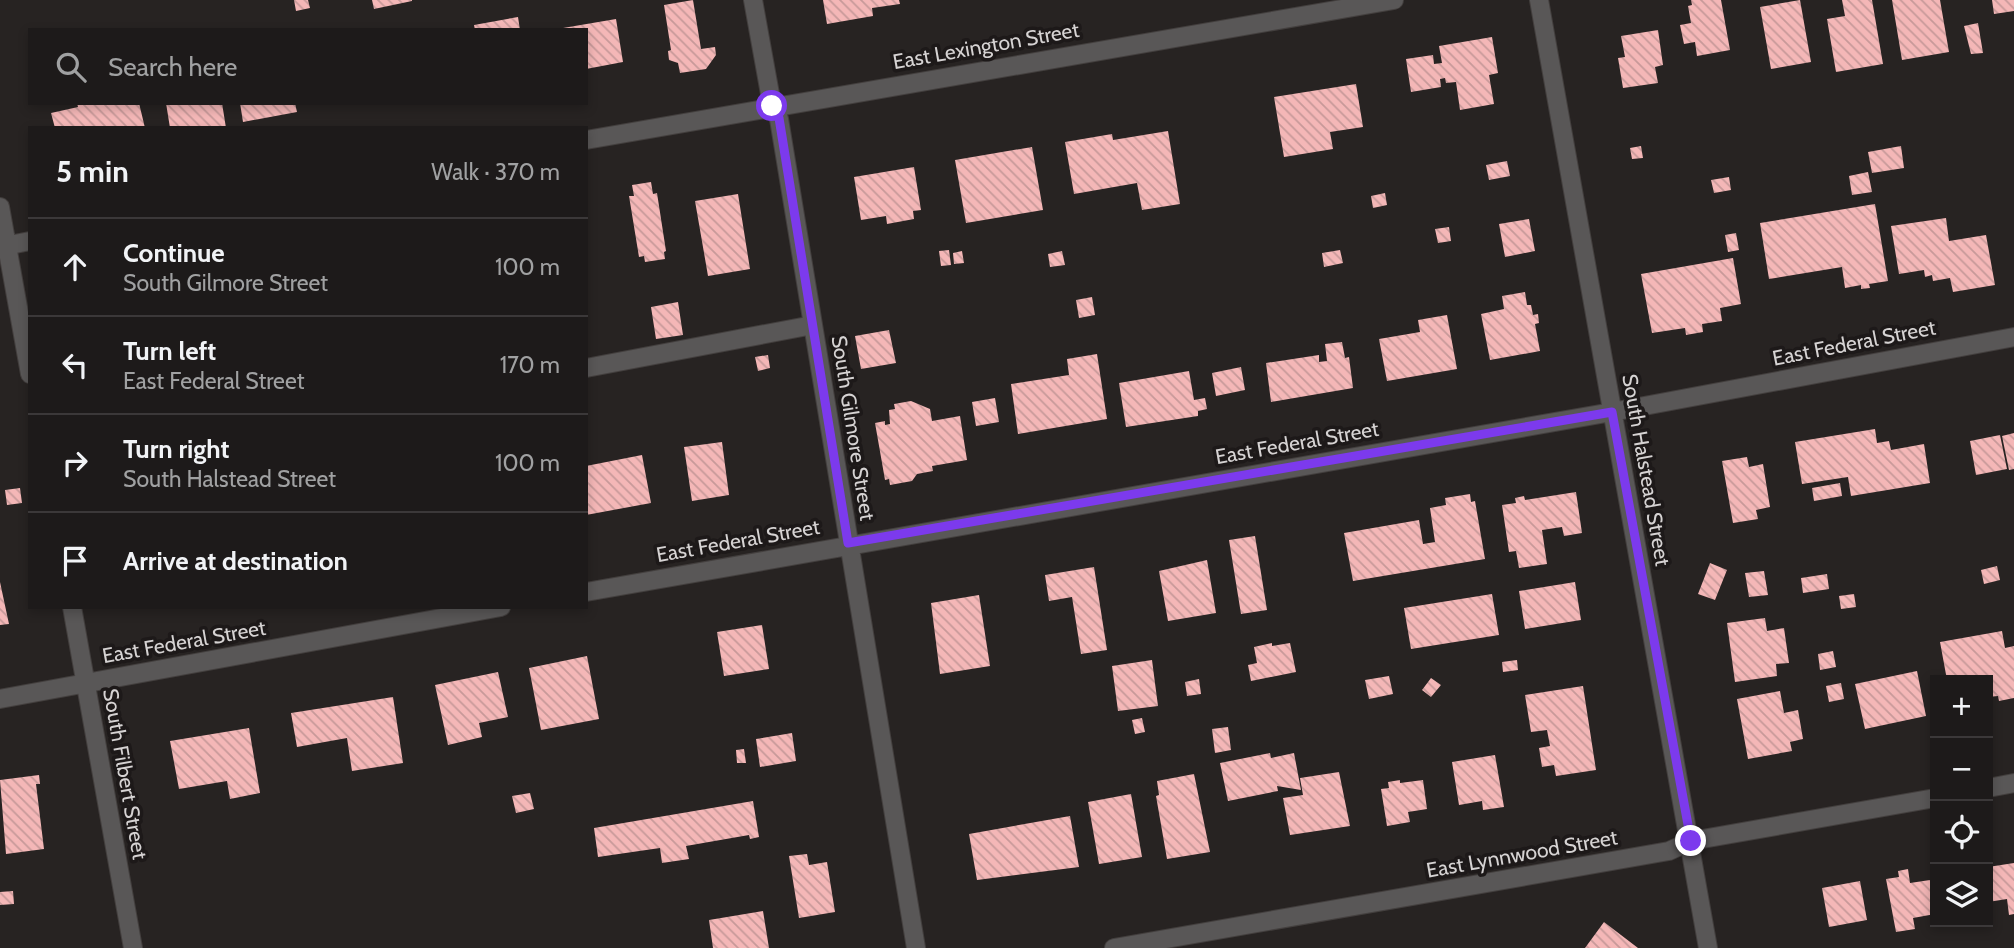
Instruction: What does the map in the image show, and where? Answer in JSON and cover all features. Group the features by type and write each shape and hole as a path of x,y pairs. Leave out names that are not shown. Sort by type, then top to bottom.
{"street":[{"name":"South Gilmore Street","path":"753,0 772,106 779,118 916,948"},
{"name":"East Lexington Street","path":"588,140 1394,0"},
{"name":"South Halstead Street","path":"1539,0 1708,948"},
{"path":"0,207 3,246 28,365"},
{"path":"3,246 28,242"},
{"path":"588,368 813,325"},
{"name":"East Federal Street","path":"588,592 848,543 1612,412 2014,337"},
{"name":"South Filbert Street","path":"72,609 134,948"},
{"name":"East Federal Street","path":"0,699 490,609"},
{"path":"1993,787 2014,783"},
{"name":"East Lynnwood Street","path":"1114,948 1669,851 1691,841 1930,799"}],"building":[{"path":"294,0 308,0 310,8 296,11"},
{"path":"372,0 412,0 412,1 374,9"},
{"path":"693,0 701,49 715,47 716,55 706,69 680,73 678,63 669,60 668,51 671,50 664,5"},
{"path":"823,0 899,0 900,4 872,8 873,16 827,24"},
{"path":"1691,0 1721,0 1730,50 1697,56 1695,42 1684,44 1680,25 1691,23 1688,6 1692,5"},
{"path":"1800,0 1811,62 1771,69 1760,7"},
{"path":"1842,0 1872,0 1883,64 1836,72 1827,19 1845,16"},
{"path":"1892,0 1940,0 1949,52 1902,60"},
{"path":"1992,0 2014,0 2014,11 1994,14"},
{"path":"518,17 520,28 475,28 474,25"},
{"path":"616,19 623,62 588,69 588,28 563,28"},
{"path":"1978,23 1983,53 1971,54 1964,26"},
{"path":"1658,30 1663,65 1655,67 1658,83 1623,88 1618,58 1625,57 1621,36"},
{"path":"1492,37 1498,73 1489,75 1494,104 1460,110 1456,82 1446,83 1445,78 1440,79 1441,87 1411,92 1406,59 1433,55 1434,64 1442,63 1439,46"},
{"path":"1356,84 1363,127 1330,132 1333,149 1284,157 1274,97"},
{"path":"139,105 145,126 54,126 51,113 78,107"},
{"path":"166,105 222,105 226,126 170,126"},
{"path":"240,105 295,105 297,112 243,122"},
{"path":"1168,131 1180,204 1142,210 1137,183 1074,194 1065,142 1112,134 1113,140"},
{"path":"1641,146 1643,158 1632,159 1630,148"},
{"path":"1901,146 1904,168 1872,173 1868,152"},
{"path":"1032,147 1043,210 966,223 955,160"},
{"path":"1507,161 1510,176 1489,180 1486,165"},
{"path":"914,167 921,210 913,211 914,219 887,224 886,216 861,220 854,177"},
{"path":"1868,172 1872,192 1852,195 1849,176"},
{"path":"1729,177 1731,190 1714,193 1711,180"},
{"path":"651,182 653,194 657,193 666,251 665,259 645,262 644,256 639,257 629,196 634,196 632,185"},
{"path":"1385,193 1387,205 1373,208 1371,196"},
{"path":"738,194 750,269 708,276 695,201"},
{"path":"1875,204 1888,281 1869,284 1870,288 1861,289 1861,285 1845,288 1842,267 1769,279 1760,223"},
{"path":"1946,218 1949,241 1986,235 1995,285 1953,292 1950,278 1933,281 1932,275 1925,277 1924,270 1899,274 1891,226"},
{"path":"1529,219 1535,251 1505,257 1499,224"},
{"path":"1449,227 1451,241 1438,243 1435,229"},
{"path":"1736,233 1739,250 1728,252 1725,235"},
{"path":"949,250 951,265 941,266 939,251"},
{"path":"1340,250 1343,263 1324,267 1322,253"},
{"path":"962,251 964,263 954,264 953,253"},
{"path":"1062,251 1065,265 1050,267 1048,254"},
{"path":"1733,258 1741,304 1720,308 1722,321 1702,324 1703,332 1686,335 1685,328 1652,333 1641,274"},
{"path":"1525,292 1527,305 1531,305 1533,315 1538,314 1539,323 1535,324 1540,351 1490,360 1481,314 1504,309 1502,296"},
{"path":"1092,297 1095,315 1079,318 1076,300"},
{"path":"678,302 683,335 656,339 651,307"},
{"path":"1447,315 1457,369 1387,381 1379,339 1420,332 1418,320"},
{"path":"889,330 896,363 861,369 855,336"},
{"path":"1342,342 1345,358 1349,357 1353,388 1271,402 1266,363 1319,355 1319,362 1327,361 1325,344"},
{"path":"1097,354 1107,419 1018,434 1011,384 1069,375 1067,359"},
{"path":"768,355 770,368 758,371 755,357"},
{"path":"1241,367 1245,390 1216,396 1212,373"},
{"path":"1189,371 1194,400 1205,398 1207,409 1198,411 1198,416 1126,427 1119,383"},
{"path":"995,398 999,422 976,426 972,402"},
{"path":"911,401 930,409 932,421 960,416 967,460 932,466 933,471 917,474 912,481 890,485 889,479 885,480 875,423 885,421 885,425 890,424 889,410 895,409 894,404"},
{"path":"1875,429 1877,443 1889,441 1891,450 1924,444 1930,483 1851,496 1848,477 1802,484 1795,442"},
{"path":"2014,433 2014,469 2009,470 2002,436"},
{"path":"2000,435 2007,469 1976,475 1970,441"},
{"path":"722,442 729,495 692,501 684,447"},
{"path":"642,455 651,503 588,515 588,466"},
{"path":"1747,457 1749,467 1763,464 1770,507 1756,510 1758,519 1733,523 1722,461"},
{"path":"1840,483 1842,496 1814,501 1812,488"},
{"path":"20,488 22,503 7,505 5,490"},
{"path":"1576,492 1582,533 1564,536 1562,527 1542,530 1547,564 1519,568 1516,551 1509,552 1502,505 1516,503 1515,498 1524,496 1525,500"},
{"path":"1470,494 1471,502 1475,501 1485,559 1353,581 1344,533 1419,520 1423,544 1435,542 1430,508 1446,505 1445,498"},
{"path":"1255,536 1267,610 1241,614 1229,540"},
{"path":"1207,560 1216,613 1168,621 1159,571"},
{"path":"1710,563 1727,570 1715,600 1698,594"},
{"path":"1997,566 2000,580 1984,584 1981,570"},
{"path":"1094,567 1107,650 1081,654 1072,597 1049,601 1045,575"},
{"path":"1764,571 1768,595 1749,597 1745,573"},
{"path":"1827,574 1829,589 1803,593 1801,578"},
{"path":"0,582 9,624 0,625"},
{"path":"1575,582 1581,620 1525,629 1519,591"},
{"path":"1492,594 1499,635 1411,649 1404,608"},
{"path":"1854,594 1856,607 1841,609 1839,596"},
{"path":"979,595 990,666 940,674 931,603"},
{"path":"1765,618 1767,631 1784,628 1789,663 1776,664 1777,676 1735,682 1727,623"},
{"path":"762,625 769,669 724,676 717,632"},
{"path":"2002,631 2005,648 2014,646 2014,698 1999,701 1998,696 1993,696 1993,675 1946,675 1940,642"},
{"path":"1272,643 1272,646 1290,643 1296,672 1251,681 1248,665 1257,663 1254,647"},
{"path":"1833,651 1836,667 1820,670 1818,654"},
{"path":"587,656 599,719 541,730 529,668"},
{"path":"1152,660 1158,706 1118,711 1112,666"},
{"path":"1517,660 1518,670 1503,672 1502,662"},
{"path":"1917,671 1926,716 1865,729 1855,684"},
{"path":"498,672 508,717 479,723 482,737 448,745 435,685"},
{"path":"1389,676 1393,694 1369,699 1365,680"},
{"path":"1431,678 1441,685 1431,697 1422,690"},
{"path":"1199,679 1201,694 1187,696 1185,682"},
{"path":"1841,683 1844,699 1829,702 1826,686"},
{"path":"1583,686 1596,770 1556,776 1554,765 1542,767 1539,748 1550,746 1547,730 1531,732 1525,695"},
{"path":"1780,691 1784,713 1798,710 1803,739 1790,742 1792,751 1748,759 1737,699"},
{"path":"393,697 403,763 352,771 347,738 297,747 291,713"},
{"path":"1142,718 1145,732 1135,734 1132,720"},
{"path":"1228,727 1231,750 1215,753 1212,729"},
{"path":"249,728 260,793 230,799 227,781 179,789 170,741"},
{"path":"792,733 796,761 760,767 756,739"},
{"path":"744,749 746,763 737,763 736,750"},
{"path":"1270,753 1271,758 1294,753 1301,790 1277,786 1278,791 1228,801 1220,763"},
{"path":"1495,755 1504,807 1483,810 1482,801 1459,805 1452,762"},
{"path":"1339,772 1350,826 1290,835 1283,798 1303,795 1300,778"},
{"path":"1194,774 1210,852 1167,859 1156,796 1159,795 1157,781"},
{"path":"39,775 40,784 36,784 44,849 6,854 0,780"},
{"path":"1400,780 1400,783 1423,780 1427,809 1408,812 1410,822 1387,826 1381,789 1389,788 1388,782"},
{"path":"530,793 534,809 516,813 512,796"},
{"path":"1131,794 1142,857 1099,864 1088,802"},
{"path":"753,801 759,837 750,839 749,835 686,846 689,859 662,863 660,848 598,857 594,828"},
{"path":"1070,816 1079,867 977,880 969,834"},
{"path":"807,854 809,865 827,862 835,912 799,918 789,856"},
{"path":"2014,863 2014,914 2009,915 2007,899 1993,901 1993,866"},
{"path":"1908,869 1910,883 1930,880 1930,915 1913,918 1915,929 1896,932 1886,879 1899,877 1898,871"},
{"path":"1860,881 1867,920 1829,927 1822,888"},
{"path":"13,891 14,904 0,905 0,892"},
{"path":"763,911 769,948 713,948 709,920"},
{"path":"1604,922 1638,948 1585,948"}],"route":[{"path":"772,106 779,118 848,543 1612,412 1691,841"}]}
